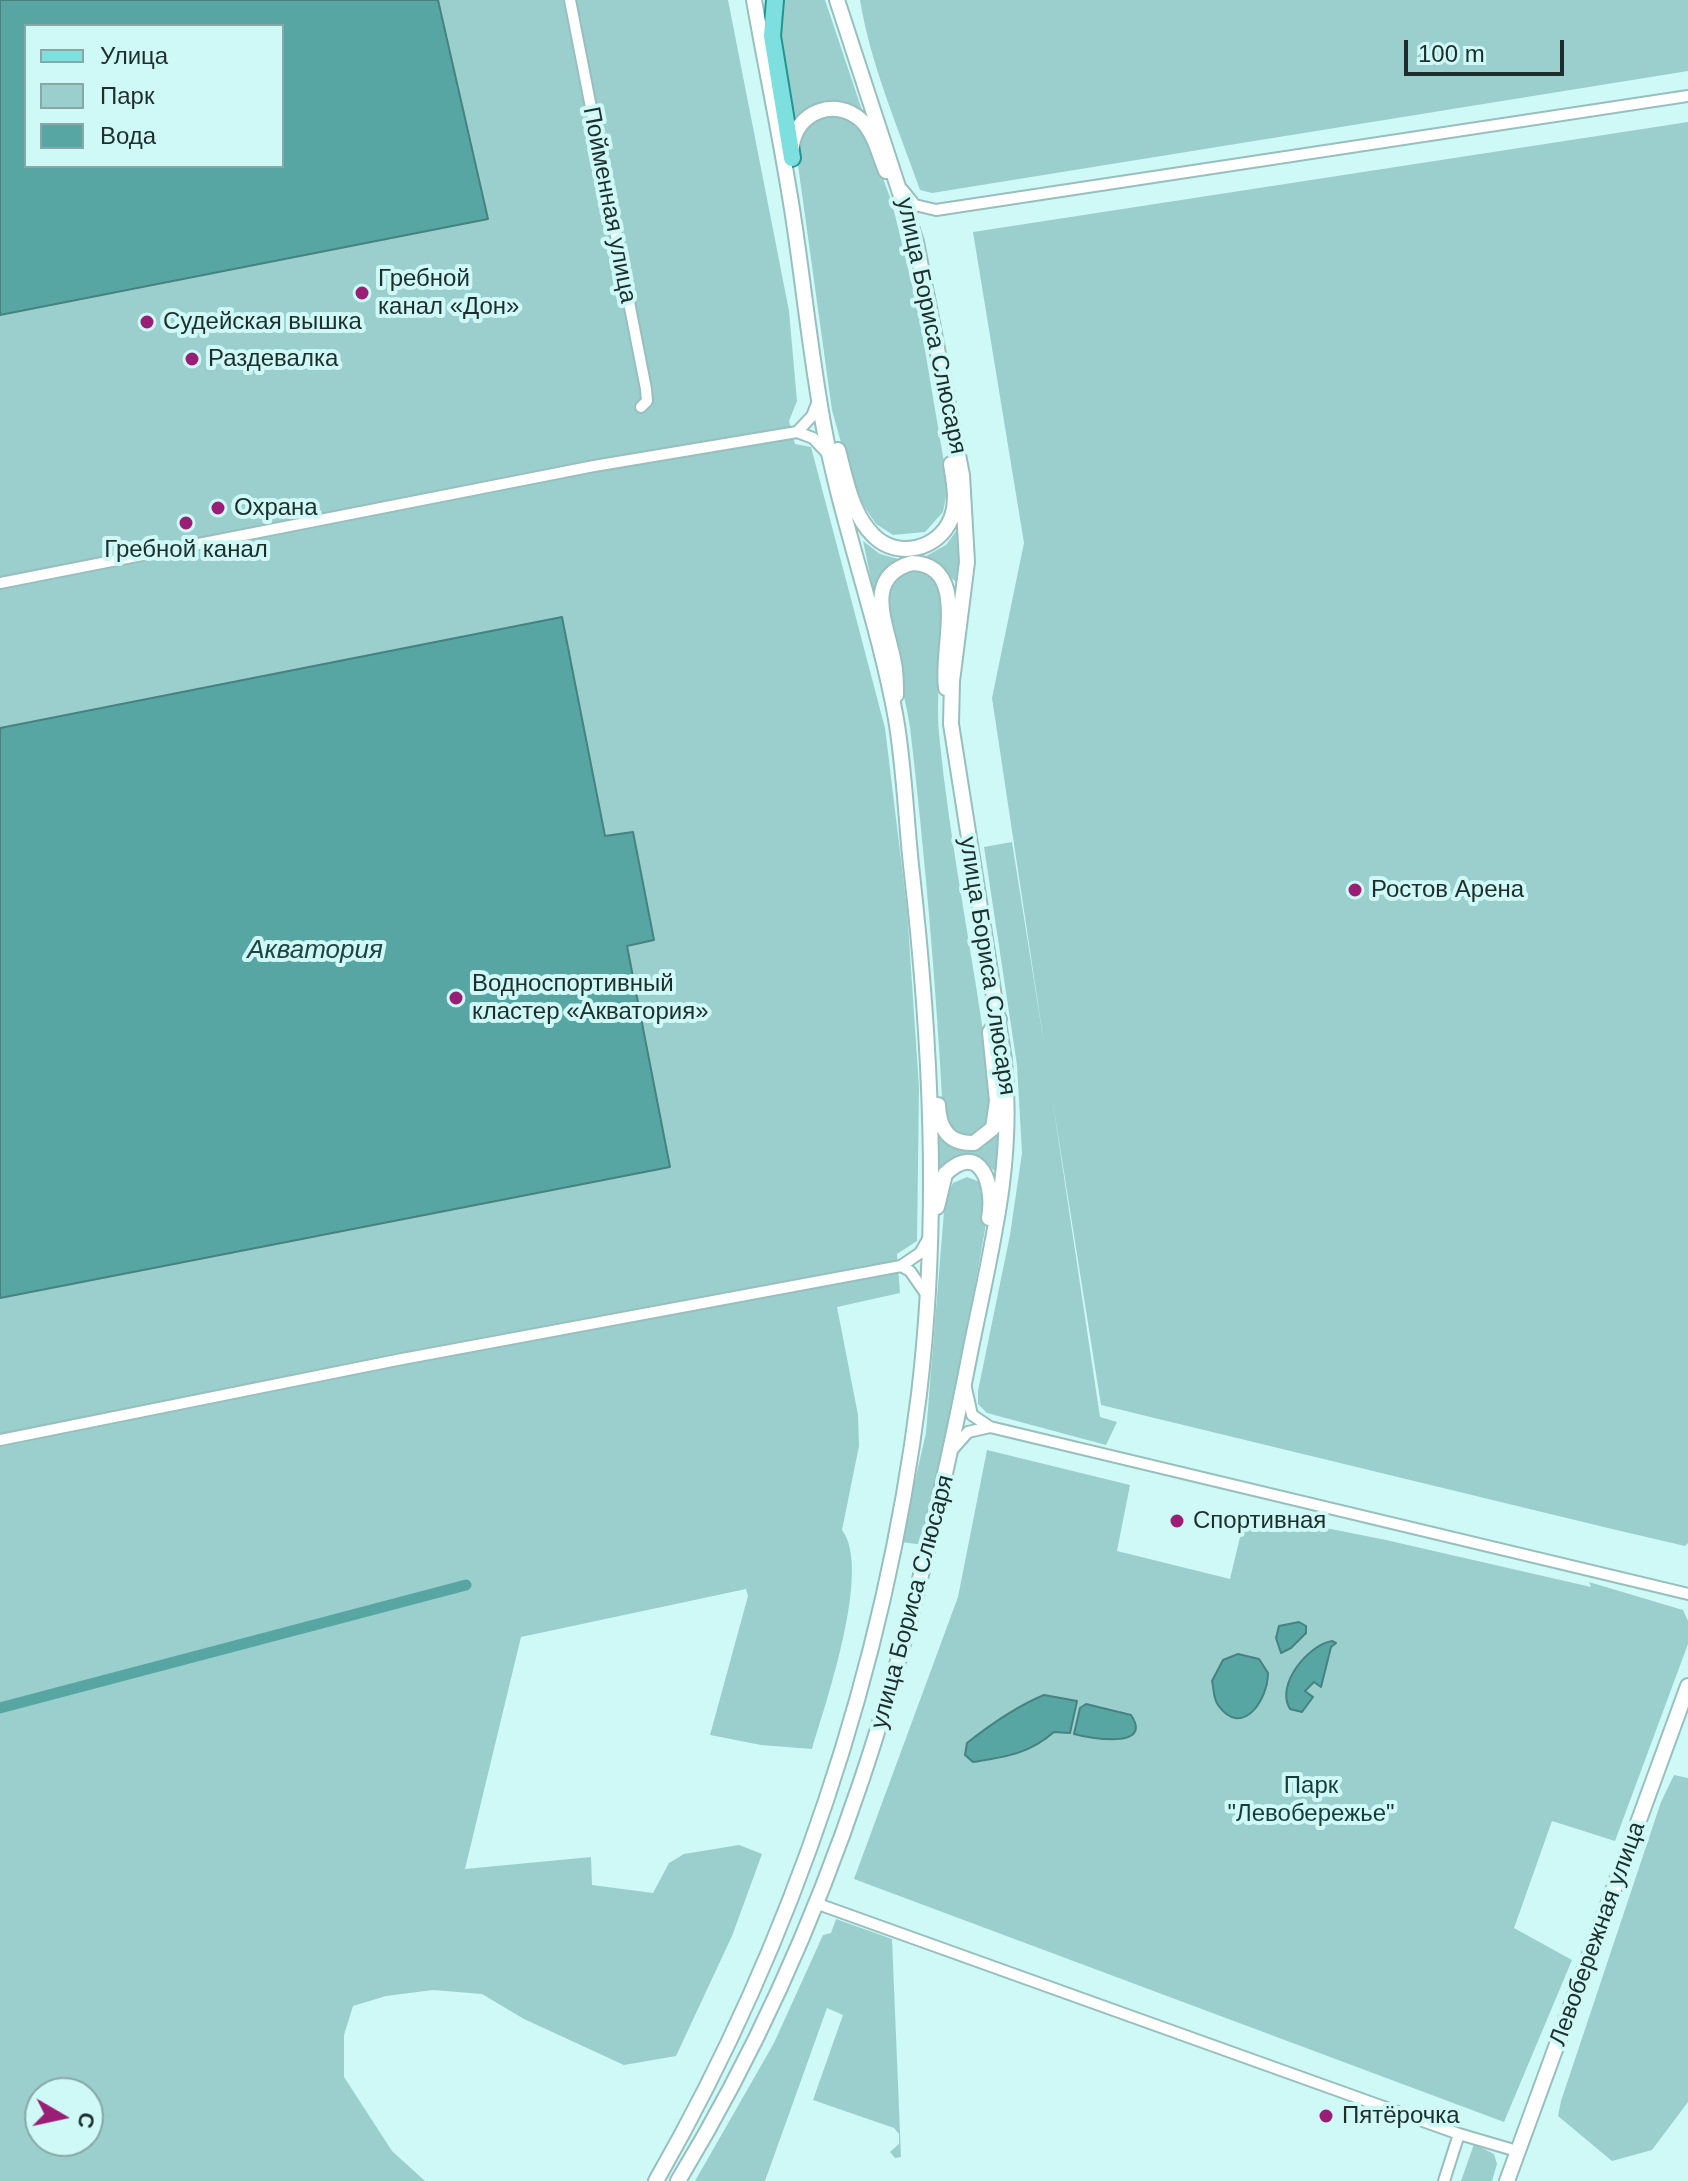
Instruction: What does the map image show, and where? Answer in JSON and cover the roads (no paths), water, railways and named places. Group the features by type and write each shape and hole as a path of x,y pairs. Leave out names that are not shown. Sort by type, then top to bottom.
{"main road":[{"name":"улица Бориса Слюсаря","path":"656,2181 751,1993 820,1816 870,1650 894,1543 919,1391 926,1294 929,1047 896,721 824,428 795,227 754,0"},
{"path":"775,0 772,36 801,212 795,227"},
{"name":"улица Бориса Слюсаря","path":"678,2181 773,2005 818,1904 906,1645 952,1451 1003,1197 1008,1139 1009,1102 999,1019 965,827 951,724 967,534 962,475 933,318 903,195 837,0"},
{"path":"792,158 796,130 803,121 820,109 843,110 862,121 872,135 895,200 903,195"},
{"path":"824,428 832,431 853,502 872,535 895,548 922,547 944,531 955,501 940,405 946,395"},
{"path":"896,721 895,670 880,594 888,576 901,566 923,563 942,575 947,585 949,604 943,669 951,724"},
{"path":"929,1047 936,1057 938,1113 945,1133 964,1144 981,1140 993,1128 996,1117 990,1032 999,1019"},
{"path":"928,1247 935,1243 941,1183 952,1167 971,1164 985,1173 992,1192 983,1255 987,1268"},
{"name":"Левобережная улица","path":"1507,2181 1688,1686"}],"street":[{"name":"Пойменная улица","path":"570,0 646,389 647,401 641,407"},
{"path":"903,195 915,205 936,210 1688,96"},
{"path":"797,432 812,416 819,399"},
{"path":"0,583 594,466 797,432 813,438 830,457"},
{"path":"0,1440 397,1360 901,1266 928,1247"},
{"path":"901,1266 910,1271 926,1294"},
{"path":"966,1374 968,1406 972,1415 990,1427 1688,1594"},
{"path":"952,1451 968,1432 990,1427"},
{"path":"818,1904 1459,2134 1517,2151"},
{"path":"1444,2181 1459,2134"}],"water":[{"name":"Гребной канал «Дон»","path":"0,0 438,0 488,219 0,315"},
{"name":"Акватория","path":"562,617 605,836 633,832 654,940 627,946 670,1167 0,1298 0,728"},
{"path":"1299,1622 1306,1626 1306,1633 1281,1653 1276,1638 1279,1626"},
{"path":"1332,1641 1336,1643 1331,1647 1321,1687 1314,1682 1305,1691 1313,1697 1302,1712 1290,1709 1287,1689 1296,1668 1313,1650"},
{"path":"1238,1654 1259,1659 1268,1673 1259,1704 1244,1717 1236,1718 1218,1705 1212,1681 1223,1660"},
{"path":"1044,1695 1077,1701 1070,1733 1054,1732 1026,1750 1006,1756 973,1762 965,1755 967,1743 976,1736 1013,1710"},
{"path":"1086,1704 1131,1715 1136,1726 1134,1733 1117,1739 1074,1734 1080,1708"}],"waterway":[{"path":"0,1708 466,1585"}],"place":[{"name":"Гребной канал «Дон»","path":"362,293"},
{"name":"Судейская вышка","path":"147,322"},
{"name":"Раздевалка","path":"192,359"},
{"name":"Охрана","path":"218,508"},
{"name":"Гребной канал","path":"186,523"},
{"name":"Ростов Арена","path":"1355,890"},
{"name":"Водноспортивный кластер «Акватория»","path":"456,998"},
{"name":"Спортивная","path":"1177,1521"},
{"name":"Пятёрочка","path":"1326,2116"}],"park label":[{"name":"Парк \"Левобережье\"","path":"1311,1800"}]}
